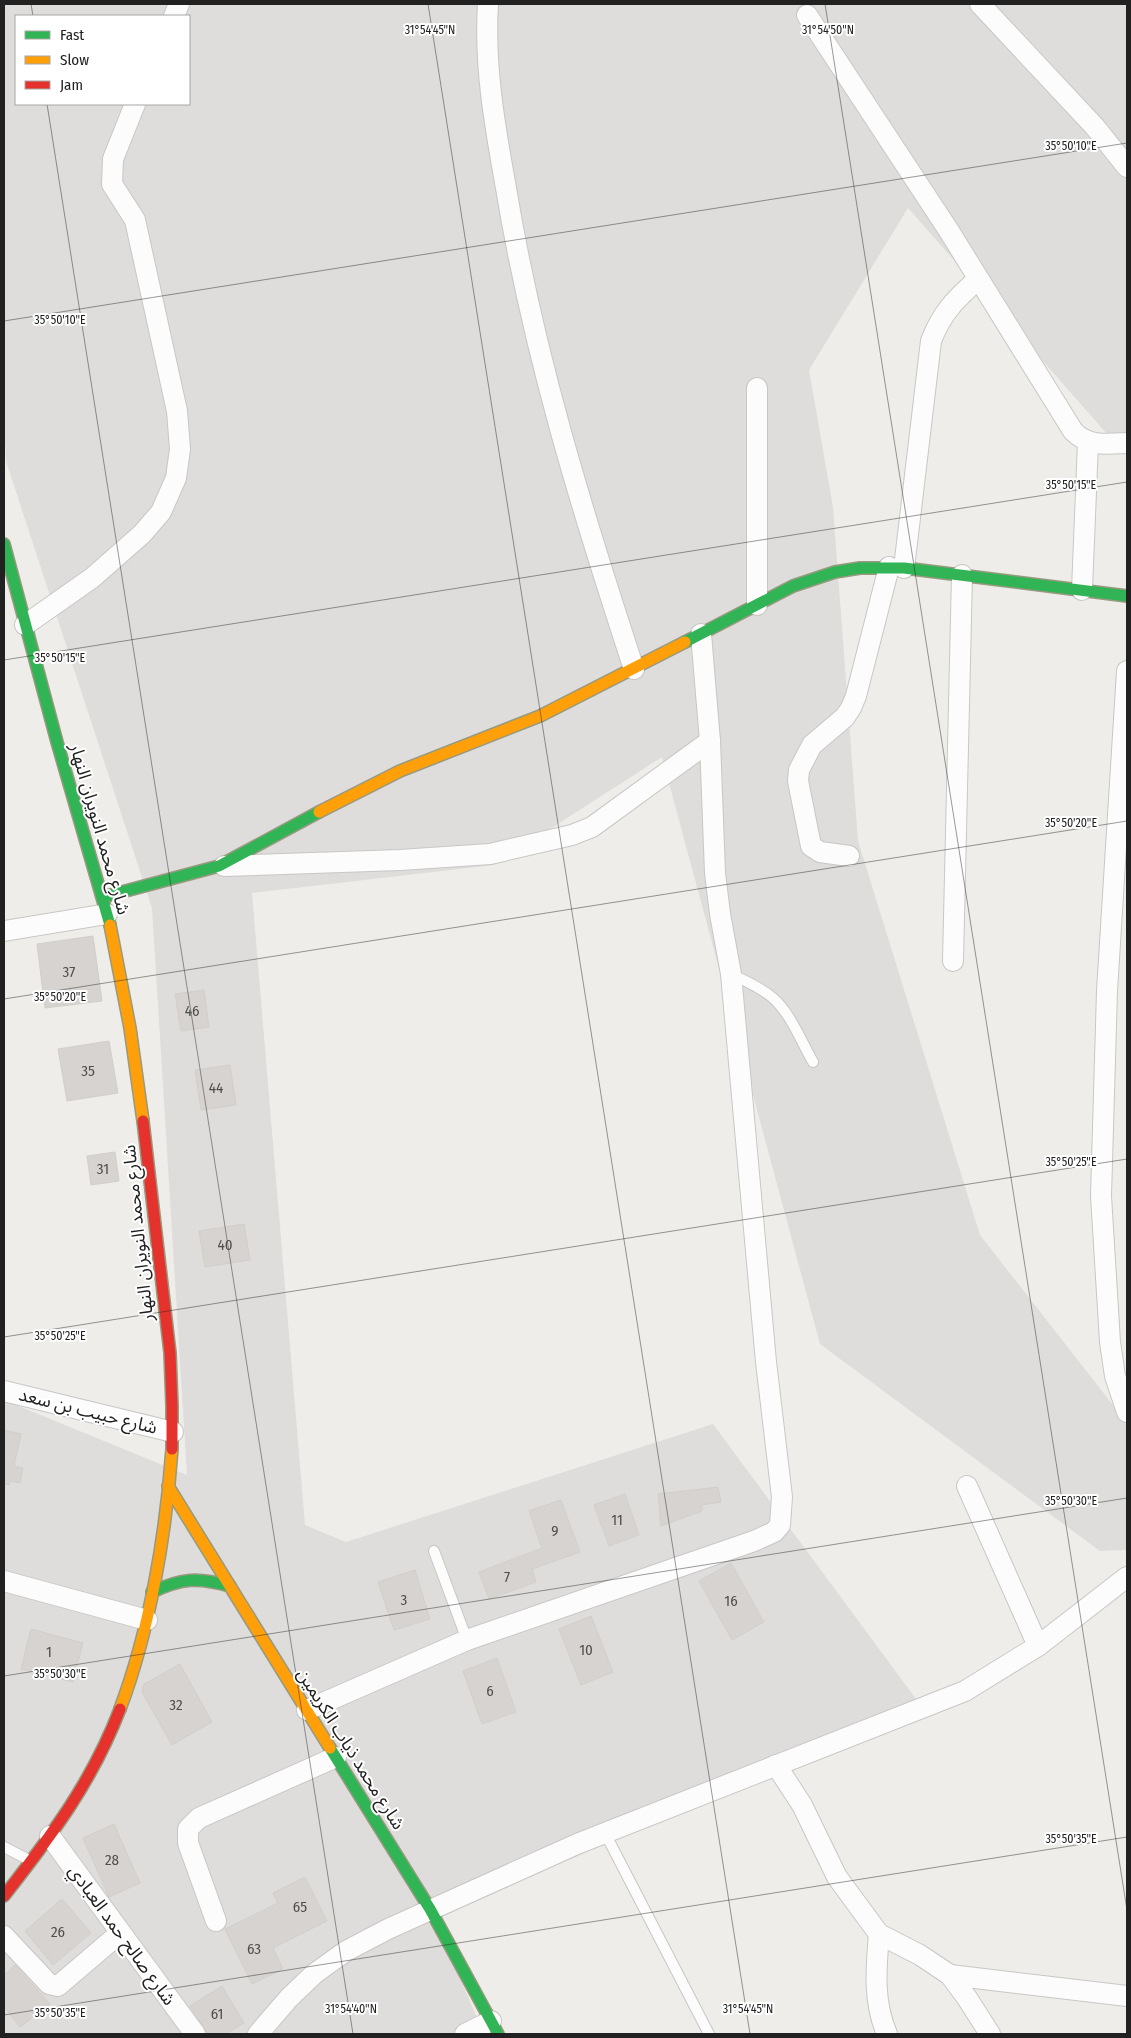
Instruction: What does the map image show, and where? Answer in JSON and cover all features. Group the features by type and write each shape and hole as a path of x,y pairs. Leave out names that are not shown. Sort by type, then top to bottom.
{"street":[{"path":"488,4 487,33 492,106 516,248 529,310 560,430 600,566 634,669"},
{"path":"980,4 1095,127 1127,167"},
{"path":"808,15 978,279 1073,431 1079,437 1096,444 1127,443"},
{"path":"25,625 92,578 142,534 161,512 176,478 180,449 177,411 135,220 112,184 113,159 135,105"},
{"path":"849,856 820,852 811,846 798,775 812,745 844,717 851,708 897,568 931,341 943,315 978,279"},
{"path":"756,605 757,388"},
{"path":"1082,590 1088,442"},
{"name":"شارع محمد النويران النهار","path":"4,544 25,625 105,906 130,1034 149,1163 166,1319 172,1432 168,1486 152,1592 147,1620 128,1687 99,1760 50,1836 4,1896"},
{"path":"4,931 105,906 219,866 400,771 540,716 793,586 826,574 843,569 874,566 1127,596"},
{"path":"953,961 962,575"},
{"path":"307,1710 467,1640 754,1541 774,1532 780,1525 782,1496 766,1362 731,974 715,873 710,740 701,634"},
{"path":"1127,671 1107,990 1100,1196 1110,1342 1115,1376 1123,1405 1127,1412"},
{"path":"219,866 400,860 490,854 572,835 592,827 710,740"},
{"name":"شارع حبيب بن سعد","path":"4,1391 172,1432"},
{"name":"شارع محمد ذياب الكريمين","path":"168,1486 430,1909 495,2028"},
{"path":"967,1486 1038,1646"},
{"path":"258,2034 289,1998 314,1974 346,1951 430,1909 605,1833 965,1691 1038,1646 1127,1576"},
{"path":"152,1592 172,1582 186,1579 199,1578 230,1586"},
{"path":"4,1581 147,1620"},
{"path":"216,1921 188,1842 188,1829 199,1818 336,1757"},
{"path":"776,1766 802,1805 837,1876 879,1934 920,1955 950,1975 968,1998 990,2034"},
{"name":"شارع صالح حمد العبادي","path":"50,1836 195,2034"},
{"path":"4,1936 49,1984 58,1986 120,1933"},
{"path":"879,1934 876,1966 877,2000 887,2034"},
{"path":"950,1975 1127,1996"},
{"path":"465,2034 495,2028"}],"lane":[{"path":"731,974 773,998 786,1014 813,1062"},
{"path":"434,1551 467,1640"},
{"path":"605,1833 709,2034"},
{"path":"4,1847 32,1861"}],"shaded area":[{"path":"4,4 1127,4 1127,435 1108,435 908,208 809,370 833,507 858,841 980,1235 1127,1423 1127,1550 1100,1551 820,1344 662,757 494,865 252,893 305,1525 346,1542 713,1424 919,1703 435,1920 484,2034 4,2034 4,1400 187,1475 152,908 6,461 4,421"}],"building":[{"path":"93,936 102,1001 45,1008 37,944"},
{"path":"204,990 209,1027 181,1031 175,994"},
{"path":"109,1041 118,1093 67,1101 58,1049"},
{"path":"230,1065 236,1105 201,1110 195,1070"},
{"path":"115,1152 119,1181 91,1185 87,1156"},
{"path":"244,1224 250,1260 205,1267 199,1231"},
{"path":"4,1430 21,1434 14,1466 23,1468 20,1483 10,1481 9,1485 4,1484"},
{"path":"718,1487 721,1502 702,1505 702,1511 661,1526 658,1494"},
{"path":"625,1494 639,1535 609,1546 594,1505"},
{"path":"561,1500 580,1552 532,1569 536,1582 489,1599 479,1572 542,1548 529,1511"},
{"path":"731,1563 764,1622 732,1640 699,1581"},
{"path":"415,1570 430,1619 394,1630 378,1582"},
{"path":"591,1616 613,1672 581,1685 559,1629"},
{"path":"31,1629 83,1643 73,1682 21,1669"},
{"path":"497,1658 516,1712 482,1724 463,1671"},
{"path":"180,1664 212,1722 172,1745 142,1692 144,1684"},
{"path":"114,1824 140,1883 109,1897 83,1838"},
{"path":"305,1877 327,1921 273,1948 283,1969 252,1984 225,1929 278,1903 273,1893"},
{"path":"62,1899 91,1933 53,1965 25,1931"},
{"path":"15,1965 50,2004 20,2027 4,2006 4,1975"},
{"path":"222,1986 244,2023 226,2034 208,2034 190,2006"}],"traffic: fast":[{"path":"4,544 57,742 110,925"},
{"path":"685,642 793,586 835,572 860,568 904,568 1127,596"},
{"path":"103,897 219,866 319,812"},
{"path":"152,1592 172,1584 190,1580 209,1581 230,1586"},
{"path":"330,1748 430,1909 498,2034"}],"traffic: slow":[{"path":"319,812 400,771 540,716 685,642"},
{"path":"110,925 130,1028 143,1121"},
{"path":"120,1709 140,1647 155,1581 166,1514 172,1449"},
{"path":"168,1486 330,1748"}],"traffic: jam":[{"path":"143,1121 170,1353 172,1449"},
{"path":"4,1896 70,1807 97,1760 120,1709"}]}
